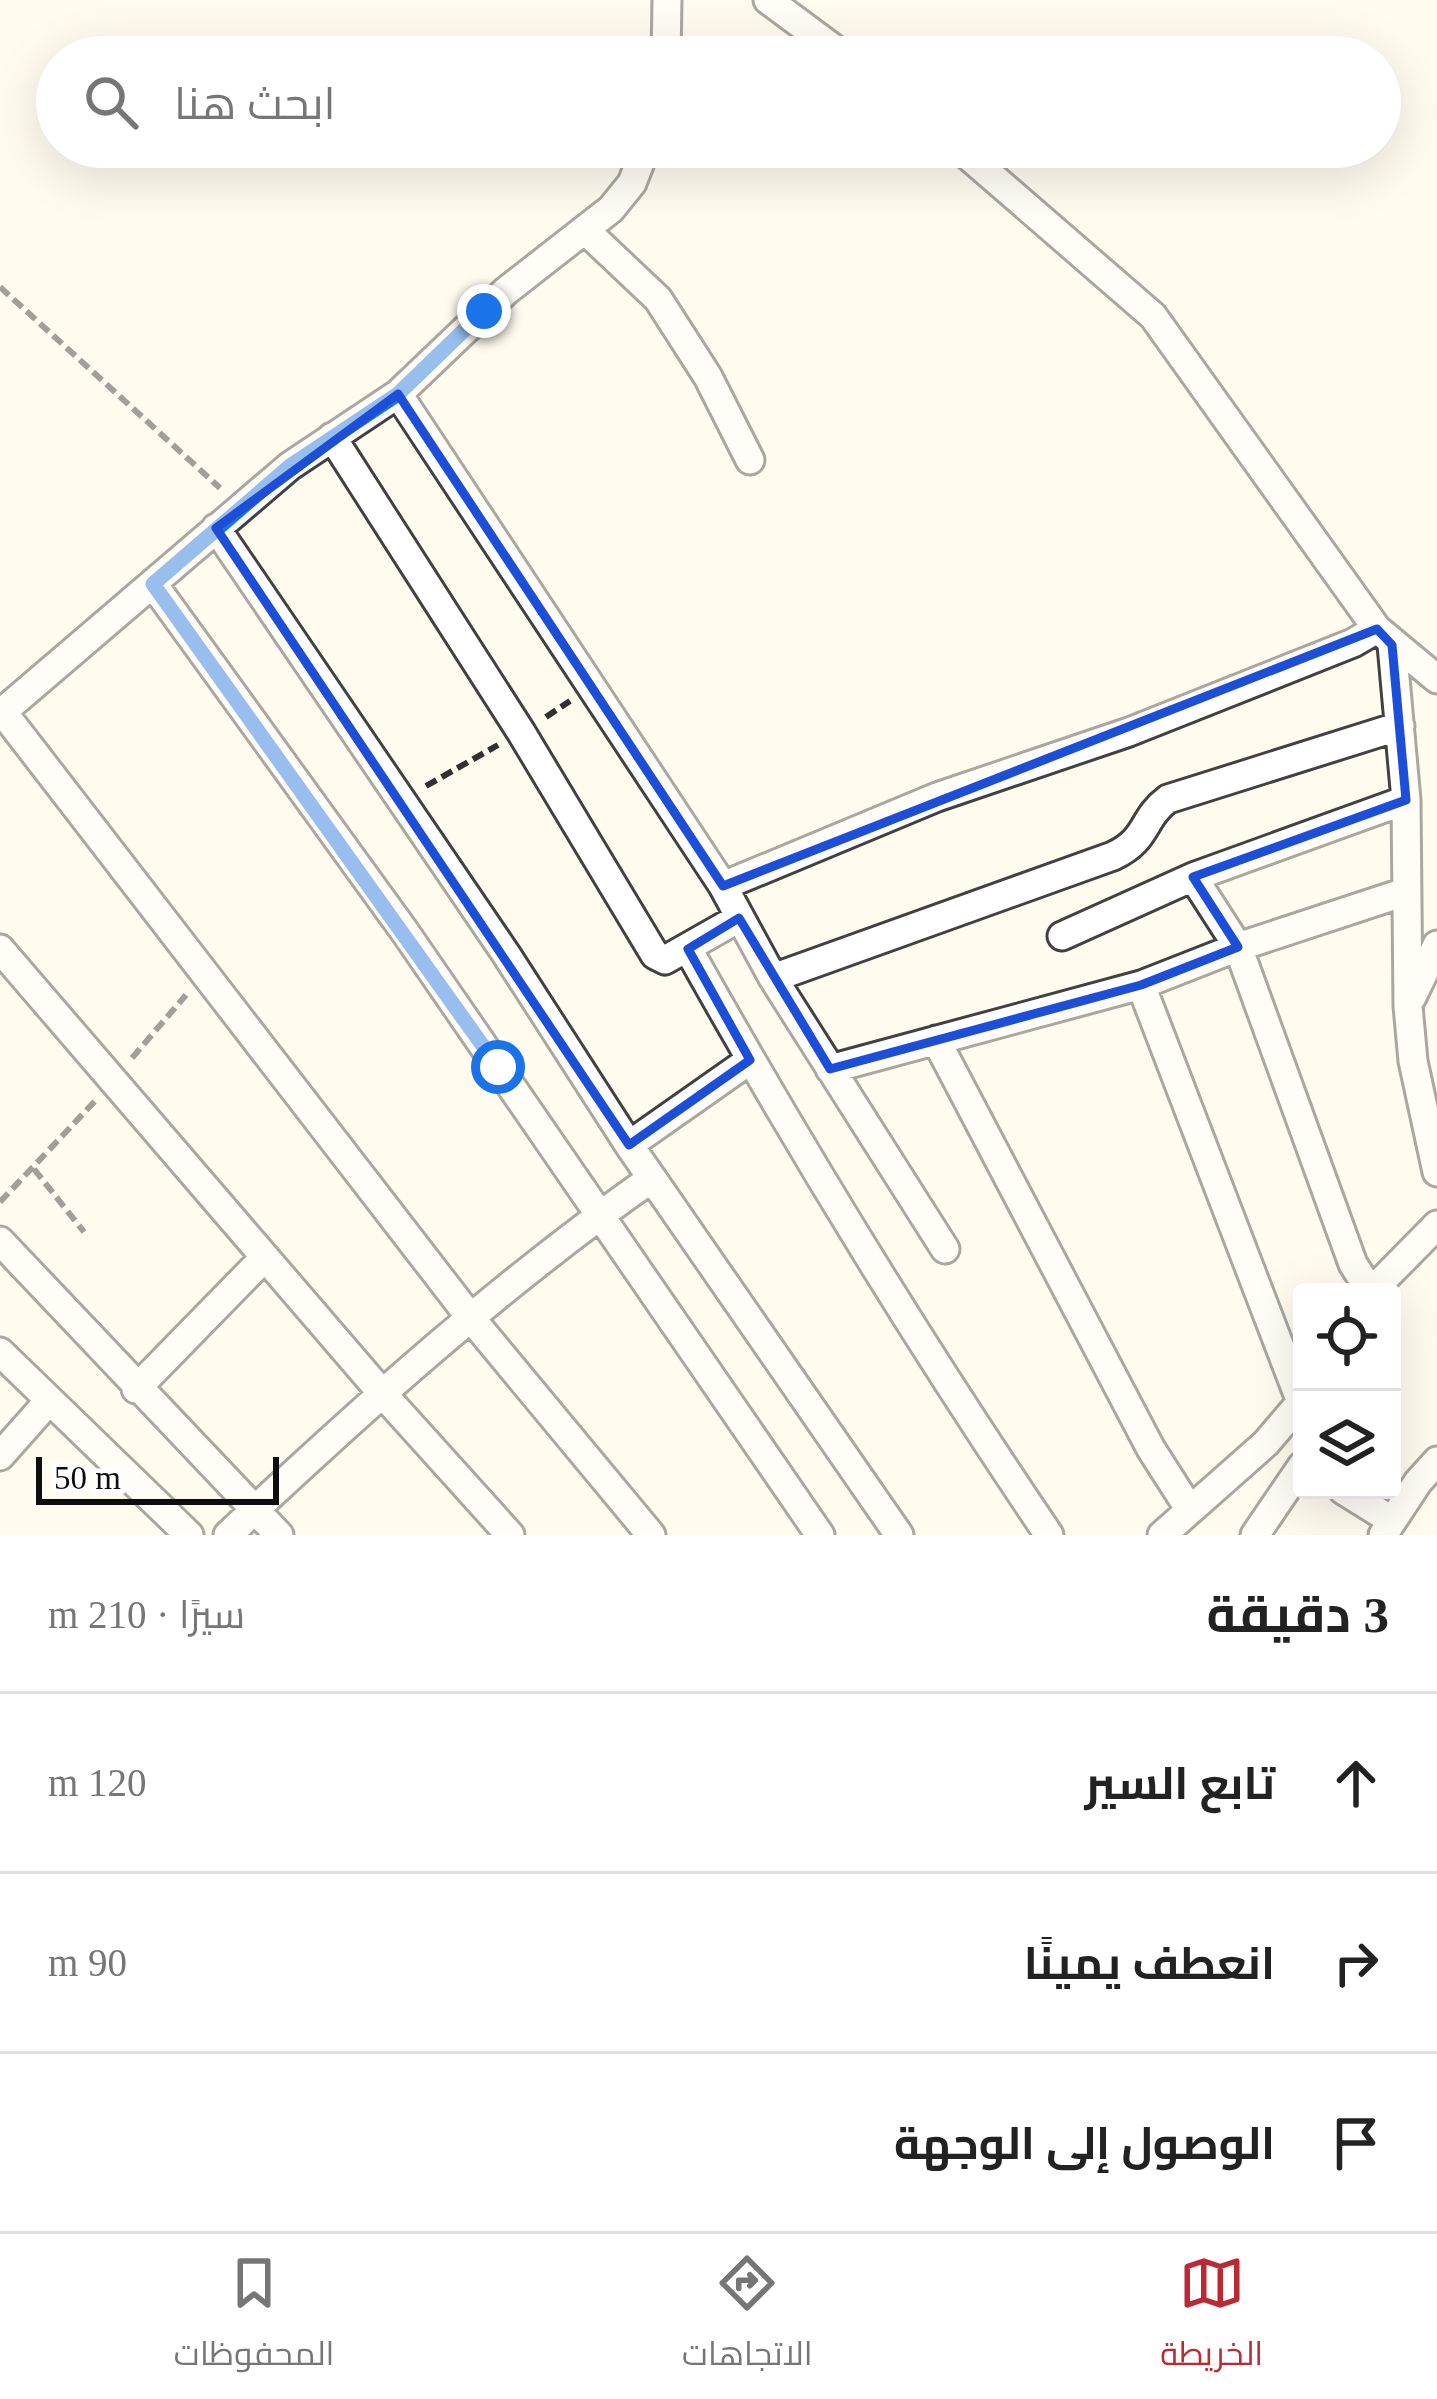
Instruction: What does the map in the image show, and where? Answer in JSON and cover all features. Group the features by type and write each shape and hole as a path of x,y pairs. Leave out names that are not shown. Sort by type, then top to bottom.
{"street":[{"path":"666,36 667,0"},
{"path":"768,0 816,36"},
{"path":"636,168 622,197 506,291 398,394 241,506 1,712 470,1318 651,1535"},
{"path":"982,168 1153,316 1384,637 1437,679"},
{"path":"585,230 658,299 708,377 750,460"},
{"path":"398,394 722,886 773,978 945,1249"},
{"path":"332,437 655,955 665,960 739,918"},
{"path":"217,528 506,954 629,1145 899,1535"},
{"path":"153,584 405,932 820,1535"},
{"path":"1384,637 1400,726 1406,800 1413,1061 1432,1121 1437,1172"},
{"path":"722,886 938,797 1129,732 1353,643 1384,637"},
{"path":"773,978 1134,847 1155,808 1168,799 1400,726"},
{"path":"1062,936 1193,877 1406,800"},
{"path":"1193,877 1238,947 1353,1264 1365,1283"},
{"path":"830,1069 1141,985 1238,947 1405,892"},
{"path":"1408,1006 1437,945"},
{"path":"688,949 750,1060 1049,1535"},
{"path":"0,950 381,1393 510,1535"},
{"path":"1141,985 1297,1391"},
{"path":"936,1040 1151,1449 1190,1510"},
{"path":"629,1145 750,1060"},
{"path":"228,1535 470,1318 652,1178"},
{"path":"1380,1283 1437,1225"},
{"path":"0,1241 279,1535"},
{"path":"136,1389 264,1258"},
{"path":"0,1352 189,1535"},
{"path":"0,1456 48,1402"},
{"path":"1162,1535 1267,1443 1293,1411"},
{"path":"1267,1443 1293,1459"},
{"path":"1353,1499 1387,1528 1437,1461"},
{"path":"1256,1535 1293,1479"}],"path":[{"path":"0,287 241,506"},
{"path":"0,1202 204,974"},
{"path":"33,1168 84,1232"}],"highlighted area":[{"path":"398,394 723,886 1377,629 1392,645 1406,800 1193,877 1238,947 1141,985 830,1069 739,918 688,949 750,1060 629,1145 216,528"}],"route":[{"path":"484,311 398,394 290,466 153,584 498,1067"}]}
